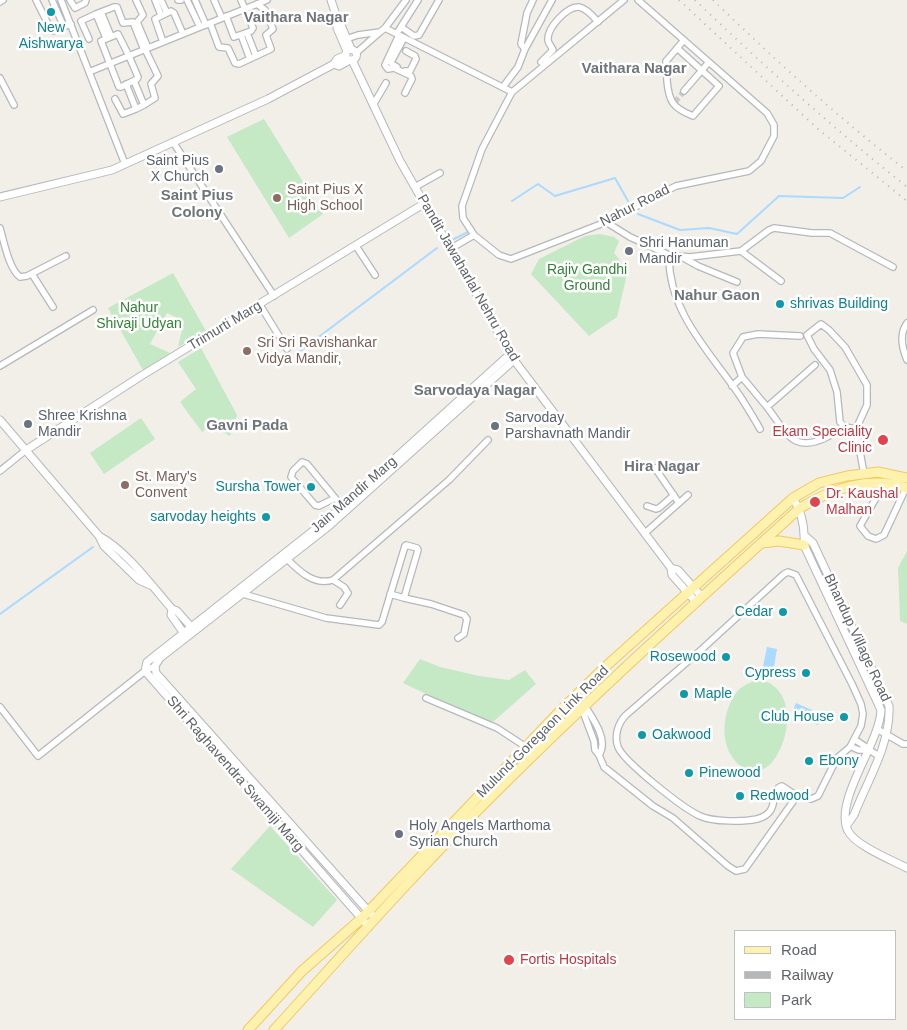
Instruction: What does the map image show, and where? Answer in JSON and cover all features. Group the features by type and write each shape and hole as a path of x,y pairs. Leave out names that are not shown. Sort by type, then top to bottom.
{"main road":[{"name":"Mulund-Goregaon Link Road","path":"274,1030 484,798 526,747 604,668 793,498 819,484 878,472 907,485"},
{"name":"Mulund-Goregaon Link Road","path":"248,1030 302,971 361,919 484,798 800,508 818,497 856,484 907,485"},
{"path":"762,543 805,541"}],"street":[{"path":"36,0 50,30 53,31 68,25"},
{"path":"52,0 68,25"},
{"path":"61,0 68,25 89,72 125,164"},
{"path":"70,0 74,8 85,3 86,0"},
{"path":"136,0 143,15 137,22 146,49"},
{"path":"154,0 164,14"},
{"path":"161,0 164,14"},
{"path":"89,72 129,56 205,25 224,17 245,9 261,2 273,29 266,35 271,49 239,64 235,63 228,48 219,47 205,25 187,0"},
{"path":"195,0 205,25"},
{"path":"214,0 234,37 252,30 241,0"},
{"name":"Pandit Jawaharlal Nehru Road","path":"331,0 338,21 337,28 345,39 350,55 400,161 512,357 671,568 672,575 691,590"},
{"path":"0,197 112,170 268,98 334,64 339,66 382,30 406,0"},
{"path":"406,51 416,57 409,72 391,63 401,27 418,0"},
{"path":"401,27 414,36 419,35 439,0"},
{"path":"525,49 521,44 527,13 533,0"},
{"path":"502,87 518,66 525,49 552,0"},
{"name":"Nahur Road","path":"624,0 548,59 512,92 482,149 462,206 463,218 474,235 499,255 511,259 606,222 676,186 749,171 761,161 774,136 774,125 767,113 638,0"},
{"path":"88,39 81,21 114,6 117,7 123,22 132,22 146,49 158,76 151,84 155,98 123,114 115,99"},
{"path":"541,62 548,59 553,50 548,42 548,37 558,18 565,13 577,7 582,8 598,22"},
{"path":"163,42 155,20 171,11 174,13 183,34"},
{"path":"98,13 109,37"},
{"path":"345,39 382,30 400,36 512,92"},
{"path":"116,34 119,35 129,56 138,77 134,81 119,87 101,43 102,40 116,34"},
{"path":"244,34 253,57"},
{"path":"400,36 385,65 388,69 393,68 411,76 412,78 405,93"},
{"path":"677,48 719,86 693,116 683,112 668,94 666,63 677,48 684,40"},
{"path":"684,91 709,62"},
{"path":"0,78 14,106"},
{"path":"134,81 144,105"},
{"path":"373,105 386,83"},
{"path":"126,84 136,109"},
{"path":"173,142 274,296"},
{"path":"416,187 440,173"},
{"name":"Trimurti Marg","path":"26,450 141,376 425,203"},
{"path":"606,222 630,237 669,255 690,257 741,251 774,228 812,233 830,233 892,267"},
{"path":"0,228 18,276 23,277 32,274 66,256"},
{"path":"450,249 474,235"},
{"path":"356,246 375,275"},
{"path":"741,251 781,281"},
{"path":"669,255 668,269 673,288 692,331 732,386 760,429"},
{"path":"680,256 698,266 737,282"},
{"path":"32,274 53,307"},
{"path":"260,305 287,349"},
{"path":"0,366 93,310"},
{"path":"907,323 902,338 903,350 907,360"},
{"path":"856,428 846,426 840,422 837,392 830,370 814,349 807,335 821,324 845,347 867,385 867,405 856,428 864,474"},
{"path":"800,336 758,334 743,337 733,353 742,377 794,441 807,445 829,436"},
{"name":"Jain Mandir Marg","path":"193,629 321,528 512,357"},
{"path":"767,407 815,365"},
{"path":"732,386 742,377"},
{"path":"0,420 98,536 108,541 123,560 144,575 150,585 172,610 177,611 193,629 164,652 147,662 145,671"},
{"path":"287,560 304,575 327,582 333,580 449,480 488,440"},
{"path":"0,471 26,450"},
{"path":"335,498 319,506 315,505 291,477 292,471 302,462 307,464 344,508"},
{"path":"655,468 679,503"},
{"path":"884,484 860,526 868,536 876,539 884,535 907,485"},
{"path":"647,506 659,508 674,495"},
{"path":"645,533 688,495"},
{"path":"793,498 800,508"},
{"path":"659,508 664,516"},
{"name":"Bhandup Village Road","path":"800,508 805,541 813,543 826,571 835,598 846,613 889,706 890,715 879,756 854,815 847,825"},
{"path":"805,541 819,574 835,598 839,616 876,699 884,695"},
{"path":"243,594 323,617 376,626 380,625 405,546 408,545 418,550 404,598"},
{"name":"Jain Mandir Marg","path":"277,564 287,560 298,547"},
{"path":"819,574 826,571"},
{"path":"788,572 796,575 844,668 861,704 863,714 862,726 850,747 837,758 818,796 811,799 797,796 780,786 775,791 772,810 758,819 722,820 700,816 648,779 621,751 618,746 617,736 620,721 626,715 788,572"},
{"name":"Jain Mandir Marg","path":"234,598 243,594 262,575"},
{"path":"333,580 344,587 348,594 340,605"},
{"path":"691,590 699,600"},
{"path":"390,594 431,604 464,615 467,619 465,631 458,638"},
{"path":"172,610 171,615 185,635"},
{"path":"839,616 846,613"},
{"path":"853,648 861,645"},
{"path":"0,707 38,756 145,671 155,666 164,652"},
{"name":"Shri Raghavendra Swamiji Marg","path":"155,666 156,673 188,714"},
{"name":"Shri Raghavendra Swamiji Marg","path":"145,671 212,741 246,773 376,919"},
{"path":"868,680 876,676"},
{"path":"426,698 497,728 526,747"},
{"name":"Bhandup Village Road","path":"847,825 845,816 848,801 881,719 881,710 876,699"},
{"path":"584,707 595,750 599,754 604,767 653,806 673,818 736,871 741,871 749,865 797,796"},
{"path":"877,729 903,744 907,744"},
{"name":"Shri Raghavendra Swamiji Marg","path":"212,741 239,779 369,927"},
{"path":"857,741 879,756"},
{"path":"854,748 868,750"},
{"path":"239,779 246,773"},
{"path":"272,817 279,810"},
{"path":"847,825 849,832 864,846 907,868"},
{"path":"310,860 316,853"},
{"path":"316,867 323,860"}],"green space":[{"path":"264,119 323,214 289,238 227,137"},
{"name":"Rajiv Gandhi Ground","path":"600,234 614,237 619,241 614,253 628,270 617,317 589,336 531,274 539,259 585,236"},
{"name":"Nahur Shivaji Udyan","path":"173,273 206,331 178,347 184,321 167,313 150,344 170,353 143,370 108,308"},
{"path":"201,348 237,415 230,436 210,425 202,432 180,402 196,389 178,362"},
{"path":"141,418 155,439 104,474 90,453"},
{"path":"907,551 907,624 900,621 898,568"},
{"path":"420,659 440,667 479,676 509,680 525,670 536,684 494,721 488,723 403,683"},
{"path":"759,679 779,691 787,711 787,723 782,745 776,757 767,767 756,770 743,767 733,758 725,740 725,724 726,715 736,693 743,686"},
{"path":"270,826 337,900 313,927 231,869"}],"water":[{"path":"767,647 777,649 772,678 761,676"},
{"path":"796,703 823,715 818,725 792,713"}],"waterway":[{"path":"512,201 538,184 555,196 615,178 628,201"},
{"path":"638,214 680,230 709,228 737,234 779,196 843,198 860,187"},
{"path":"450,241 470,231"},
{"path":"300,351 437,248"},
{"path":"0,614 93,547"}],"tunnel":[{"path":"675,102 684,91"}],"railway":[{"path":"679,0 818,129 907,201"},
{"path":"695,0 799,96 907,187"},
{"path":"713,0 808,88 907,171"}],"place":[{"name":"New Aishwarya","path":"51,12"},
{"name":"Saint Pius X Church","path":"219,169"},
{"name":"Saint Pius X High School","path":"277,198"},
{"name":"Shri Hanuman Mandir","path":"629,251"},
{"name":"shrivas Building","path":"780,304"},
{"name":"Sri Sri Ravishankar Vidya Mandir,","path":"247,351"},
{"name":"Shree Krishna Mandir","path":"28,424"},
{"name":"Sarvoday Parshavnath Mandir","path":"495,426"},
{"name":"Ekam Speciality Clinic","path":"883,440"},
{"name":"St. Mary's Convent","path":"125,485"},
{"name":"Sursha Tower","path":"311,487"},
{"name":"Dr. Kaushal Malhan","path":"815,502"},
{"name":"sarvoday heights","path":"266,517"},
{"name":"Cedar","path":"783,612"},
{"name":"Rosewood","path":"726,657"},
{"name":"Cypress","path":"806,673"},
{"name":"Maple","path":"684,694"},
{"name":"Club House","path":"844,717"},
{"name":"Oakwood","path":"642,735"},
{"name":"Ebony","path":"809,761"},
{"name":"Pinewood","path":"689,773"},
{"name":"Redwood","path":"740,796"},
{"name":"Holy Angels Marthoma Syrian Church","path":"399,834"},
{"name":"Fortis Hospitals","path":"509,960"}],"district":[{"name":"Vaithara Nagar","path":"296,18"},
{"name":"Vaithara Nagar","path":"634,69"},
{"name":"Saint Pius Colony","path":"197,204"},
{"name":"Nahur Gaon","path":"717,296"},
{"name":"Sarvodaya Nagar","path":"475,391"},
{"name":"Gavni Pada","path":"247,426"},
{"name":"Hira Nagar","path":"662,467"}]}
